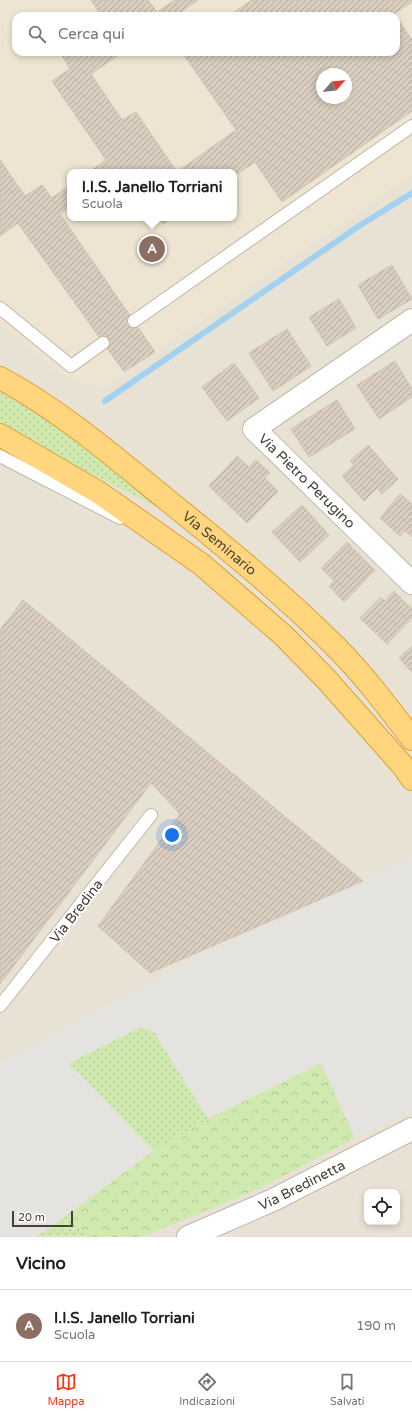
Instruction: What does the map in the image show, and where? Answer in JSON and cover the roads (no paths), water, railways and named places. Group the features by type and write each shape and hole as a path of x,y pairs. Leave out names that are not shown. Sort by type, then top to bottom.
{"highway":[{"name":"Via Seminario","path":"0,378 56,412 132,471 279,593 336,647 385,703 412,739"},
{"name":"Via Seminario","path":"0,435 98,492 201,564 284,636 326,678 389,750 412,779"}],"street":[{"name":"Via Pietro Perugino","path":"412,320 254,429 412,583"},
{"name":"Via Bredinetta","path":"188,1237 273,1200 412,1129"}],"lane":[{"path":"134,321 412,126"},
{"path":"0,308 71,366 103,343"},
{"path":"0,456 176,547"},
{"name":"Via Bredina","path":"0,1006 152,815"}],"waterway":[{"path":"105,401 359,226 412,193"}],"place":[{"name":"I.I.S. Janello Torriani","path":"152,249"}]}
